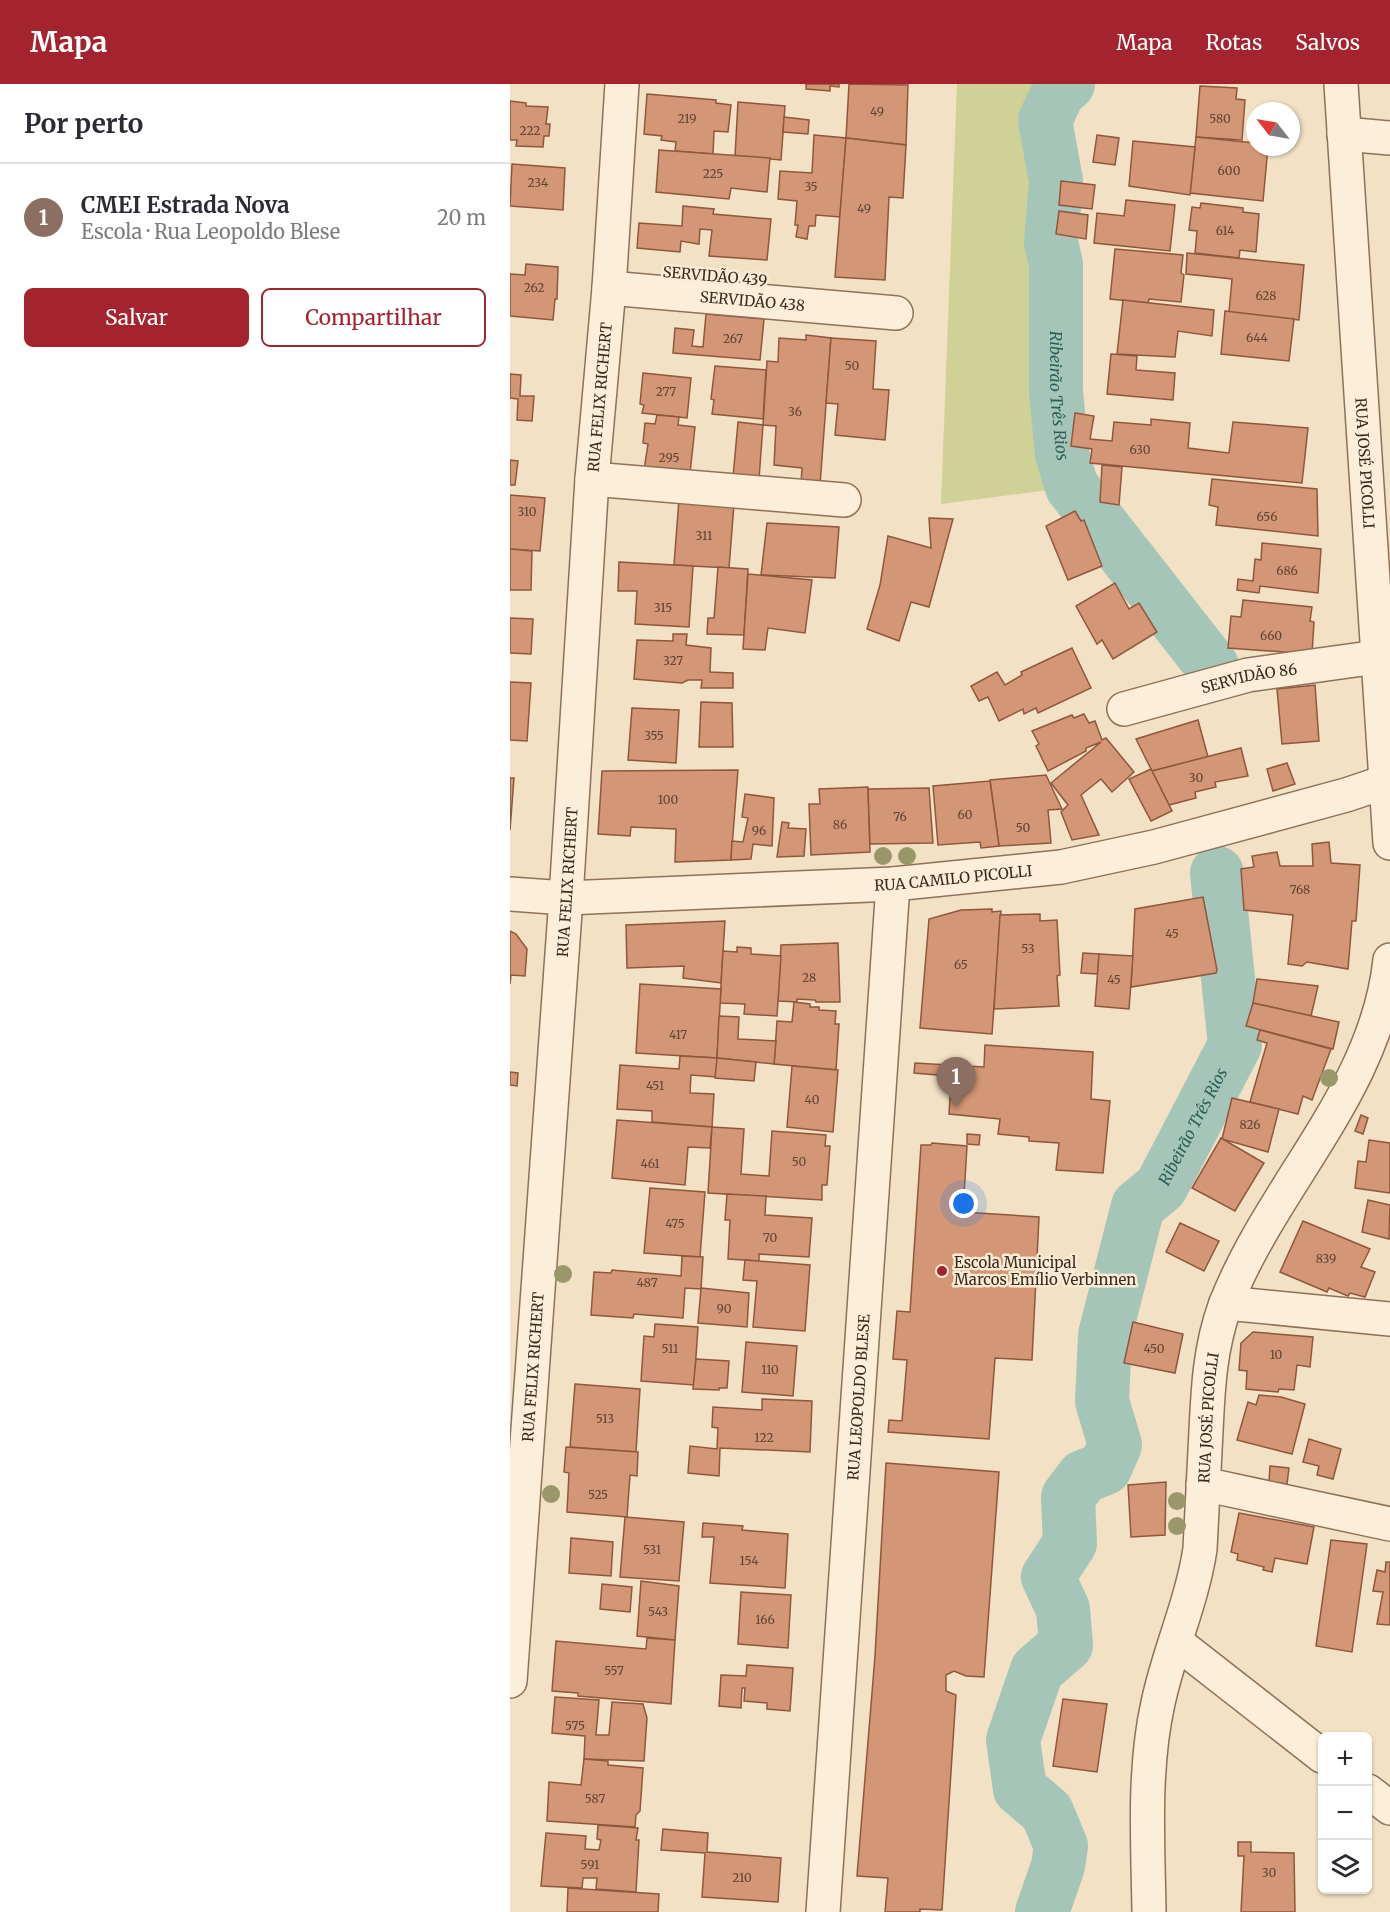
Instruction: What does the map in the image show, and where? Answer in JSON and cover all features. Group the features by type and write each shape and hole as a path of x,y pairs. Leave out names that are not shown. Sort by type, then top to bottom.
{"street":[{"name":"RUA FELIX RICHERT","path":"510,1682 566,898 592,479 622,84"},
{"name":"RUA JOSÉ PICOLLI","path":"1341,84 1382,577 1377,657 1390,843"},
{"path":"1344,134 1390,138"},
{"name":"SERVIDÃO 439","path":"609,278 821,285"},
{"name":"SERVIDÃO 438","path":"609,278 896,313"},
{"path":"592,479 844,500"},
{"name":"SERVIDÃO 86","path":"1124,709 1248,675 1377,657"},
{"name":"RUA CAMILO PICOLLI","path":"510,894 566,898 892,884 1061,867 1131,852 1346,795 1385,782"},
{"name":"RUA LEOPOLDO BLESE","path":"823,1912 892,884"},
{"name":"RUA JOSÉ PICOLLI","path":"1149,1912 1149,1789 1153,1729 1158,1701 1196,1575 1200,1549 1209,1372 1215,1338 1226,1303 1252,1250 1342,1100 1361,1063 1376,1027 1384,998 1390,960"},
{"path":"1226,1303 1390,1319"},
{"path":"1203,1484 1390,1524"},
{"path":"1176,1642 1318,1752"},
{"path":"1372,1794 1390,1808"}],"green space":[{"path":"957,84 1068,84 1059,91 1045,120 1056,181 1051,243 1056,264 1056,392 1062,454 1072,487 941,504"}],"building":[{"path":"806,84 839,84 839,87 830,86 830,91 806,89"},
{"path":"849,84 908,85 906,145 846,138"},
{"path":"1200,86 1237,88 1236,99 1245,100 1242,140 1196,137"},
{"path":"647,94 716,100 716,103 731,105 728,132 714,131 713,154 675,151 676,142 661,140 662,136 644,134"},
{"path":"510,101 526,103 526,106 548,107 546,124 550,124 549,136 544,136 543,147 516,146 517,140 510,140"},
{"path":"738,102 785,106 781,160 735,156"},
{"path":"784,117 809,120 808,134 783,132"},
{"path":"814,135 846,138 840,217 816,215 815,226 809,226 807,239 796,237 797,201 778,199 780,171 812,173"},
{"path":"1097,135 1119,138 1115,165 1093,162"},
{"path":"1196,137 1246,142 1246,156 1267,156 1263,201 1190,193"},
{"path":"846,138 906,145 903,198 889,197 885,280 835,277"},
{"path":"1133,141 1195,147 1190,195 1129,186"},
{"path":"659,150 770,158 767,192 731,188 729,199 656,192"},
{"path":"512,164 565,168 563,210 510,206"},
{"path":"1061,181 1095,185 1092,209 1059,205"},
{"path":"1126,200 1175,205 1170,251 1094,243 1097,213 1124,216"},
{"path":"1201,203 1243,208 1243,212 1259,214 1256,252 1240,250 1239,258 1195,253 1197,231 1189,230 1192,207 1200,208"},
{"path":"683,206 714,209 713,214 771,219 767,260 709,256 712,230 700,229 699,244 681,241 680,252 637,248 639,223 682,226"},
{"path":"1059,211 1088,215 1086,239 1056,234"},
{"path":"1115,249 1183,255 1181,273 1184,275 1181,302 1149,299 1148,303 1110,299"},
{"path":"1187,253 1304,265 1299,320 1229,312 1232,279 1186,274"},
{"path":"526,264 558,267 557,299 555,299 553,320 510,316 510,274 525,275"},
{"path":"1123,300 1214,310 1212,336 1178,331 1175,357 1117,354"},
{"path":"1225,311 1294,319 1289,361 1221,354"},
{"path":"706,314 764,319 760,360 673,353 675,328 694,330 692,346 703,347"},
{"path":"806,335 831,338 820,485 801,483 802,468 774,465 776,426 763,425 767,361 778,362 779,338 806,340"},
{"path":"831,338 876,341 873,389 889,390 885,440 835,435 838,404 826,403"},
{"path":"1111,354 1137,356 1136,370 1175,373 1173,400 1107,394"},
{"path":"715,366 766,370 763,419 712,414 714,400 711,399"},
{"path":"643,373 691,378 687,418 642,413 644,405 640,404"},
{"path":"510,374 521,375 520,396 534,396 532,421 517,420 518,399 510,398"},
{"path":"1075,413 1094,416 1090,439 1112,441 1114,422 1151,425 1151,419 1190,423 1188,448 1229,453 1233,422 1308,428 1302,483 1090,463 1092,449 1071,446"},
{"path":"657,415 679,417 678,425 695,427 690,473 644,470 648,444 643,443 645,423 655,424"},
{"path":"738,422 763,425 759,479 733,477"},
{"path":"510,460 518,461 515,485 510,485"},
{"path":"1102,465 1122,467 1119,505 1100,502"},
{"path":"1212,479 1317,489 1318,536 1216,525 1218,507 1209,505"},
{"path":"510,495 545,498 540,551 510,549"},
{"path":"679,499 734,504 729,568 674,565"},
{"path":"1075,511 1081,521 1084,520 1102,566 1068,580 1046,526"},
{"path":"929,518 953,519 929,607 911,602 899,641 867,629 880,585 888,536 931,548"},
{"path":"767,523 839,527 835,578 761,575"},
{"path":"1262,543 1321,549 1318,593 1260,586 1259,593 1237,590 1238,579 1253,581 1255,559 1261,560"},
{"path":"510,549 532,551 531,590 510,590"},
{"path":"619,562 693,566 689,627 635,624 637,591 618,591"},
{"path":"718,567 748,569 744,635 707,634 708,618 714,618"},
{"path":"748,574 812,580 805,633 768,628 765,650 743,649"},
{"path":"1115,583 1129,609 1139,603 1157,632 1113,659 1102,640 1097,644 1076,606"},
{"path":"1243,600 1312,607 1310,621 1314,622 1312,654 1228,648 1231,616 1241,617"},
{"path":"510,618 533,619 531,654 510,653"},
{"path":"673,634 687,634 686,645 711,648 710,672 733,673 733,688 701,688 702,680 688,680 682,683 634,679 637,640 673,641"},
{"path":"1072,648 1091,688 1038,713 1036,708 1024,714 1023,709 999,721 988,697 979,701 971,686 997,672 1005,685 1022,675 1021,672"},
{"path":"510,682 531,683 527,741 510,740"},
{"path":"1315,685 1319,741 1282,744 1277,689"},
{"path":"701,702 732,703 733,747 699,747"},
{"path":"632,708 679,710 676,763 628,760"},
{"path":"1084,714 1089,723 1095,721 1102,740 1106,738 1134,772 1112,792 1101,779 1081,795 1099,835 1072,840 1061,812 1068,805 1051,783 1101,742 1086,748 1086,751 1048,771 1036,746 1039,744 1032,731 1072,715 1074,718"},
{"path":"1198,720 1208,757 1152,771 1136,739"},
{"path":"1241,748 1248,776 1215,782 1216,787 1195,792 1196,798 1169,805 1152,771"},
{"path":"1287,763 1295,784 1273,791 1267,769"},
{"path":"1151,769 1172,811 1151,821 1129,779"},
{"path":"738,770 731,860 675,862 676,829 631,827 630,836 598,834 602,771"},
{"path":"1046,775 1062,809 1048,810 1051,843 999,846 990,780"},
{"path":"510,778 514,778 510,830"},
{"path":"990,781 999,846 981,848 980,842 938,845 933,786"},
{"path":"868,787 870,852 811,855 809,804 820,804 819,789"},
{"path":"929,788 933,843 870,844 868,789"},
{"path":"745,794 774,798 772,846 753,844 751,859 731,860 732,841 743,842 748,818 742,817"},
{"path":"782,822 789,823 788,828 806,829 804,856 777,857"},
{"path":"1329,842 1331,863 1360,865 1356,921 1352,921 1348,969 1307,962 1302,966 1288,964 1293,915 1244,910 1241,869 1254,867 1252,856 1277,852 1280,866 1313,866 1312,844"},
{"path":"1203,897 1216,973 1131,987 1135,909"},
{"path":"992,909 992,912 1001,911 992,1034 920,1028 929,919 961,910"},
{"path":"1040,914 1040,921 1057,920 1059,1006 994,1009 1000,915"},
{"path":"725,921 721,983 683,978 684,966 627,968 626,925"},
{"path":"510,931 516,934 527,949 525,976 511,975 510,984"},
{"path":"838,943 840,1002 797,999 797,1002 778,1001 781,945"},
{"path":"737,947 751,948 751,954 781,956 777,1016 744,1014 745,1004 720,1003 723,951 737,952"},
{"path":"1083,953 1099,954 1098,974 1081,973"},
{"path":"1099,954 1133,956 1129,1009 1095,1006"},
{"path":"1257,979 1318,986 1311,1016 1253,1003"},
{"path":"640,984 721,989 717,1058 636,1053"},
{"path":"794,1002 810,1004 810,1007 819,1007 819,1010 836,1011 835,1024 839,1024 836,1070 774,1064 777,1021 792,1022"},
{"path":"1253,1003 1339,1022 1333,1049 1246,1026"},
{"path":"719,1016 739,1017 738,1039 776,1041 774,1064 717,1058"},
{"path":"1260,1030 1331,1049 1312,1100 1303,1096 1298,1114 1250,1102 1267,1043 1257,1040"},
{"path":"985,1045 1093,1052 1091,1099 1110,1101 1103,1173 1056,1170 1059,1143 1029,1141 1029,1137 998,1134 1000,1119 949,1114 951,1083 949,1076 914,1073 915,1063 984,1067"},
{"path":"680,1056 717,1058 716,1077 691,1075 690,1093 714,1094 712,1127 652,1122 652,1111 617,1109 620,1065 679,1069"},
{"path":"717,1058 756,1062 754,1081 715,1078"},
{"path":"792,1066 838,1070 833,1132 787,1127"},
{"path":"510,1072 518,1073 517,1086 510,1085"},
{"path":"1232,1098 1279,1109 1268,1152 1222,1139"},
{"path":"1361,1115 1368,1118 1363,1134 1355,1131"},
{"path":"617,1120 712,1127 710,1148 688,1147 685,1185 612,1178"},
{"path":"712,1127 744,1129 741,1174 769,1176 772,1131 826,1135 825,1146 830,1146 827,1185 822,1185 822,1200 708,1193"},
{"path":"967,1134 980,1135 979,1145 967,1144"},
{"path":"1221,1138 1264,1163 1235,1211 1192,1188"},
{"path":"1369,1140 1390,1143 1390,1193 1355,1188 1358,1161 1366,1162"},
{"path":"932,1143 967,1146 963,1212 1039,1217 1032,1360 995,1358 989,1439 888,1432 889,1420 902,1421 907,1360 893,1359 897,1311 910,1312 921,1145"},
{"path":"650,1188 705,1192 700,1257 644,1253"},
{"path":"727,1194 766,1196 765,1215 812,1218 809,1257 759,1254 759,1261 728,1259 730,1220 725,1220"},
{"path":"1368,1200 1390,1205 1389,1239 1362,1232"},
{"path":"1303,1221 1370,1249 1361,1267 1375,1272 1365,1297 1350,1293 1348,1296 1329,1288 1327,1292 1280,1272"},
{"path":"1180,1223 1219,1241 1204,1271 1166,1252"},
{"path":"682,1256 703,1257 701,1289 685,1288 683,1318 634,1314 633,1318 591,1315 594,1272 611,1273 612,1270 681,1276"},
{"path":"745,1260 810,1265 805,1331 753,1327 757,1281 743,1280"},
{"path":"701,1288 749,1293 747,1327 698,1323"},
{"path":"1133,1322 1183,1334 1175,1373 1124,1363"},
{"path":"655,1324 698,1327 694,1385 641,1381 644,1336 654,1337"},
{"path":"1253,1332 1313,1337 1310,1367 1297,1365 1294,1390 1279,1389 1278,1392 1246,1389 1247,1371 1239,1370 1241,1343"},
{"path":"746,1342 797,1346 793,1396 742,1392"},
{"path":"696,1359 729,1361 727,1388 693,1389"},
{"path":"575,1384 640,1389 636,1452 570,1447"},
{"path":"1259,1395 1281,1397 1305,1404 1292,1454 1237,1440 1248,1402 1256,1405"},
{"path":"762,1399 812,1401 810,1452 720,1448 719,1476 688,1473 690,1446 717,1449 718,1428 712,1427 713,1407 762,1410"},
{"path":"1309,1439 1341,1449 1333,1479 1317,1475 1319,1466 1303,1462"},
{"path":"566,1447 638,1452 637,1476 630,1475 627,1517 567,1512 569,1473 564,1472"},
{"path":"886,1463 999,1472 984,1677 966,1676 954,1671 946,1675 946,1691 956,1695 942,1910 885,1912 888,1878 857,1876 875,1656"},
{"path":"1270,1466 1289,1468 1287,1484 1269,1482"},
{"path":"1166,1482 1165,1535 1131,1537 1128,1485"},
{"path":"1239,1513 1314,1527 1307,1564 1275,1558 1272,1572 1263,1570 1264,1567 1237,1560 1238,1554 1231,1552"},
{"path":"625,1517 684,1522 679,1581 620,1577"},
{"path":"703,1523 743,1526 742,1530 788,1534 785,1588 710,1583 714,1537 702,1537"},
{"path":"571,1538 613,1542 611,1576 569,1573"},
{"path":"1331,1540 1367,1544 1352,1652 1316,1646"},
{"path":"1386,1562 1390,1562 1390,1625 1377,1624 1383,1592 1373,1591 1377,1570 1385,1572"},
{"path":"641,1581 679,1586 675,1640 637,1636"},
{"path":"602,1584 632,1587 630,1612 600,1609"},
{"path":"741,1592 791,1595 788,1648 738,1644"},
{"path":"647,1638 675,1640 671,1704 578,1696 578,1693 552,1691 556,1641 646,1649"},
{"path":"747,1665 793,1668 790,1711 767,1709 767,1703 744,1701 745,1688 742,1688 741,1708 719,1706 721,1675 746,1676"},
{"path":"555,1697 599,1700 596,1735 609,1735 612,1702 643,1704 647,1718 644,1761 584,1759 585,1736 552,1733"},
{"path":"1063,1699 1107,1704 1097,1772 1053,1766"},
{"path":"584,1759 608,1761 608,1765 643,1768 640,1811 636,1815 635,1827 547,1821 549,1782 581,1785"},
{"path":"598,1825 638,1828 636,1892 596,1889 597,1878 583,1878 582,1888 541,1886 546,1833 586,1836 585,1849 599,1850 601,1840 597,1839"},
{"path":"663,1829 708,1833 707,1852 781,1858 778,1902 702,1897 705,1853 661,1850"},
{"path":"1238,1842 1251,1842 1251,1852 1294,1853 1295,1912 1241,1912 1244,1856 1238,1856"},
{"path":"568,1888 659,1894 658,1912 567,1912"}],"waterway":[{"name":"Ribeirão Três Rios","path":"1068,84 1059,91 1045,120 1056,181 1051,243 1056,264 1056,392 1062,454 1072,487 1212,666"},
{"name":"Ribeirão Três Rios","path":"1042,1912 1058,1866 1061,1846 1047,1812 1020,1789 1013,1740 1037,1670 1066,1645 1063,1609 1048,1577 1070,1543 1068,1497 1083,1477 1105,1468 1115,1445 1102,1401 1105,1335 1138,1206 1161,1187 1235,1045 1217,873"}],"place":[{"name":"CMEI Estrada Nova","path":"956,1107"},
{"name":"Escola Municipal Marcos Emílio Verbinnen","path":"942,1271"}]}
